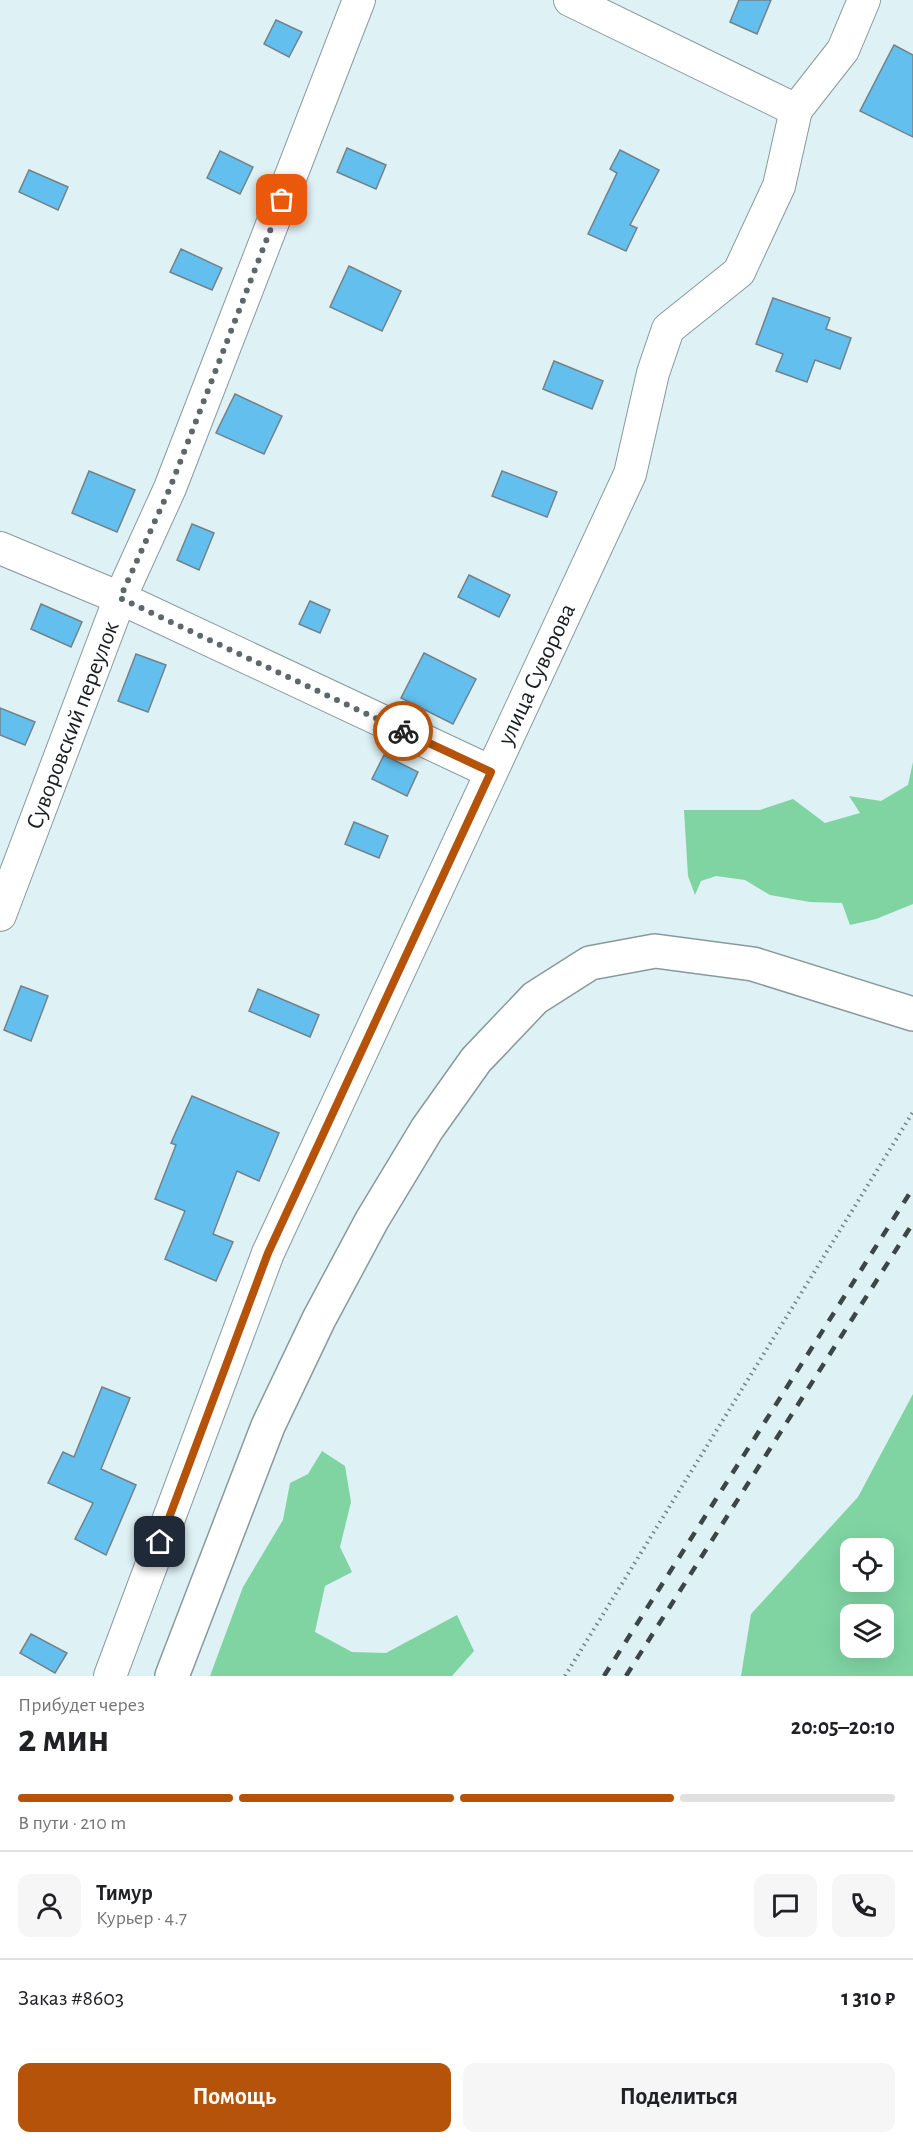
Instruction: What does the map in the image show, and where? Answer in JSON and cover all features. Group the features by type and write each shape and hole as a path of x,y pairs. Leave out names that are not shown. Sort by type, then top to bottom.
{"street":[{"name":"Суворовский переулок","path":"0,915 120,598 170,488 358,0"},
{"path":"570,0 796,110"},
{"name":"улица Суворова","path":"110,1676 268,1253 630,474 653,373 668,329 740,272 779,186 796,110 843,50 864,0"},
{"path":"0,548 120,598 491,772"},
{"path":"172,1676 268,1426 319,1319 372,1220 427,1129 477,1060 535,998 590,963 655,951 753,964 913,1014"}],"path":[{"path":"565,1676 913,1112"}],"green space":[{"path":"913,762 913,904 876,919 850,925 842,903 810,902 770,895 745,880 716,876 701,881 695,895 688,876 684,810 760,810 793,799 825,823 860,813 849,796 881,801 908,785"},
{"path":"913,1394 913,1676 741,1676 751,1614 858,1497"},
{"path":"322,1451 345,1466 351,1502 340,1547 352,1572 325,1586 315,1632 352,1652 386,1653 457,1615 474,1651 452,1676 210,1676 243,1587 283,1520 290,1483 308,1474"}],"building":[{"path":"739,0 771,0 757,34 730,22"},
{"path":"276,20 302,32 289,57 264,44"},
{"path":"894,45 913,55 913,137 860,111"},
{"path":"347,148 386,165 376,189 337,172"},
{"path":"620,150 659,170 630,225 637,228 626,251 588,234 617,173 610,169"},
{"path":"220,151 253,167 240,194 207,178"},
{"path":"29,170 68,187 58,210 19,192"},
{"path":"181,249 222,268 212,290 170,272"},
{"path":"349,266 401,291 382,331 330,307"},
{"path":"773,298 830,318 826,329 851,338 840,369 815,360 807,382 776,371 783,354 756,344"},
{"path":"554,361 603,381 592,409 543,389"},
{"path":"235,394 282,416 264,454 216,433"},
{"path":"89,471 135,490 117,532 72,513"},
{"path":"502,471 557,492 547,517 492,496"},
{"path":"192,524 214,533 199,570 177,560"},
{"path":"469,575 510,595 499,617 458,597"},
{"path":"310,601 330,610 320,633 299,624"},
{"path":"41,604 82,622 71,647 31,629"},
{"path":"424,653 476,679 453,724 401,698"},
{"path":"136,654 166,665 148,712 118,701"},
{"path":"0,708 35,722 25,745 0,735"},
{"path":"384,755 418,772 407,796 372,779"},
{"path":"354,822 388,836 379,858 345,844"},
{"path":"21,986 48,996 31,1041 4,1030"},
{"path":"258,989 319,1015 310,1037 249,1011"},
{"path":"192,1096 279,1133 259,1181 237,1171 213,1234 233,1242 216,1281 165,1259 185,1211 155,1199 176,1145 171,1143"},
{"path":"102,1387 130,1398 101,1469 136,1485 106,1555 75,1539 93,1503 48,1483 63,1452 74,1457"},
{"path":"31,1634 67,1653 55,1673 20,1653"}],"railway":[{"path":"604,1676 913,1188"},
{"path":"626,1676 913,1223"}],"way so far":[{"path":"282,200 170,488 120,598 403,731"}],"route":[{"path":"160,1542 268,1253 491,772 403,731"}]}
